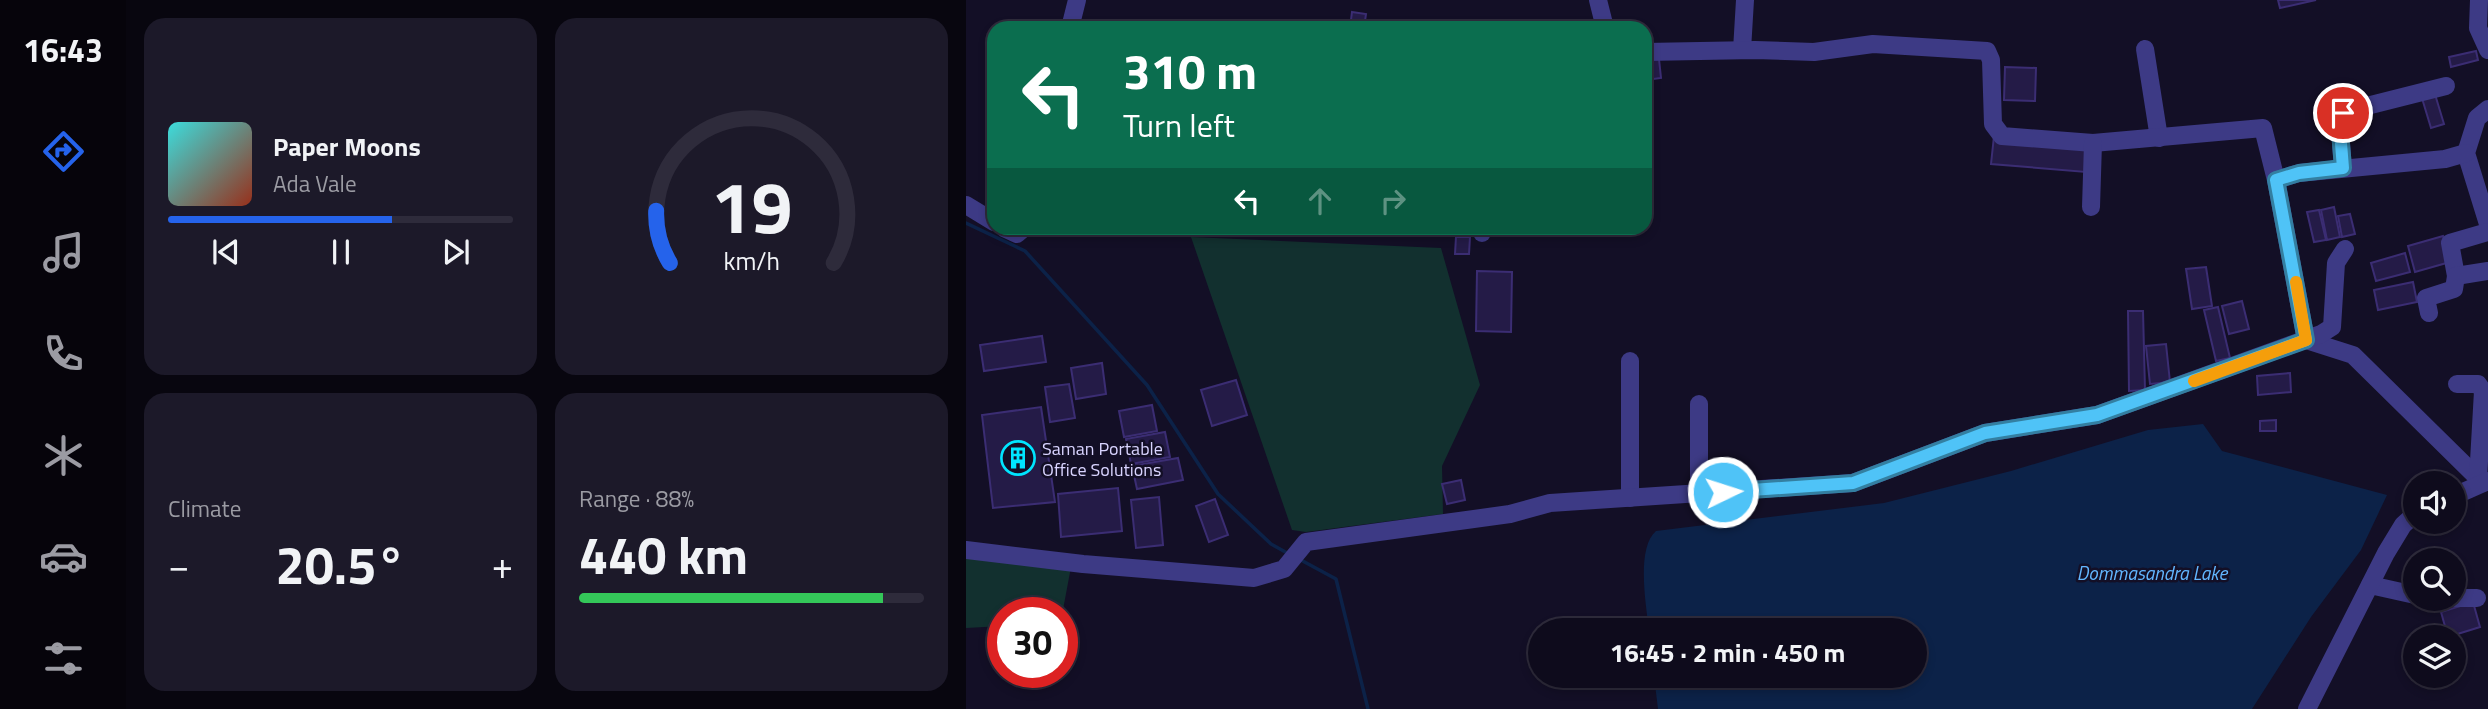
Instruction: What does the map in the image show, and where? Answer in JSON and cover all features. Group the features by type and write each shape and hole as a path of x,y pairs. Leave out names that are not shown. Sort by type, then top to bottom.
{"street":[{"path":"1072,21 1077,0"},
{"path":"1598,0 1603,21"},
{"path":"1742,50 1745,0"},
{"path":"2479,0 2477,28 2488,50"},
{"path":"1652,52 1814,52 1873,44 1987,51 1991,60 1993,124 2002,136 2093,143 2263,128 2276,180 2306,340"},
{"path":"2145,49 2159,138"},
{"path":"2343,168 2339,119 2343,113 2446,86"},
{"path":"2488,108 2477,118 2466,153 2488,224"},
{"path":"2091,207 2093,143"},
{"path":"2276,180 2299,173 2445,159 2466,153"},
{"path":"966,205 987,218"},
{"path":"2429,313 2426,298 2454,289 2456,276 2450,243 2488,232"},
{"path":"966,550 1083,564 1254,578 1284,569 1306,542 1510,514 1550,503 1853,483 1985,433 2097,415 2306,340 2332,327 2336,263 2345,249"},
{"path":"2456,276 2488,271"},
{"path":"2306,340 2353,355 2483,481"},
{"path":"1630,361 1630,498"},
{"path":"2457,384 2476,383 2483,391 2483,481"},
{"path":"1699,404 1699,494"},
{"path":"2466,490 2483,481"},
{"path":"2307,709 2403,525"},
{"path":"2370,585 2403,592"},
{"path":"2466,598 2477,598"}],"green space":[{"path":"1191,237 1441,248 1480,385 1442,466 1443,514 1306,532 1292,530"},
{"path":"966,556 1071,567 1065,597 987,597 987,627 966,628"}],"water":[{"name":"Dommasandra Lake","path":"2203,424 2222,451 2387,495 2361,550 2311,617 2252,709 1658,709 1655,688 1927,688 1927,618 1648,618 1644,563 1650,539 1656,531 1884,503 2011,471 2148,430"}],"building":[{"path":"2278,0 2316,0 2280,8"},
{"path":"1352,12 1366,14 1365,21 1351,21"},
{"path":"2476,51 2478,60 2451,67 2449,57"},
{"path":"1659,59 1661,78 1652,79 1652,60"},
{"path":"2005,67 2036,68 2035,101 2004,100"},
{"path":"2434,91 2444,124 2431,128 2421,95"},
{"path":"1994,136 2089,144 2086,172 1991,164"},
{"path":"2334,207 2340,237 2327,240 2321,210"},
{"path":"2319,210 2326,240 2314,242 2307,212"},
{"path":"2350,214 2355,234 2342,237 2338,216"},
{"path":"2443,236 2450,262 2415,272 2408,246"},
{"path":"1456,237 1470,237 1469,254 1455,254"},
{"path":"2405,253 2410,272 2376,281 2371,263"},
{"path":"2206,267 2212,306 2192,309 2186,269"},
{"path":"1477,271 1512,272 1511,332 1476,331"},
{"path":"2413,282 2417,302 2378,310 2374,290"},
{"path":"2242,301 2249,329 2229,334 2222,306"},
{"path":"2218,307 2230,358 2216,361 2204,310"},
{"path":"2128,311 2143,311 2145,390 2129,391"},
{"path":"1042,336 1046,362 984,371 980,345"},
{"path":"2166,344 2170,382 2150,384 2146,346"},
{"path":"1102,363 1106,394 1076,399 1071,368"},
{"path":"2290,373 2291,392 2258,395 2257,376"},
{"path":"1236,380 1247,415 1212,426 1201,390"},
{"path":"1069,384 1075,418 1050,422 1045,387"},
{"path":"1152,405 1157,431 1124,437 1119,411"},
{"name":"Saman Portable Office Solutions","path":"1041,407 1055,502 993,508 982,415"},
{"path":"2276,420 2276,431 2260,431 2260,421"},
{"path":"1165,432 1170,457 1131,464 1126,439"},
{"path":"1178,458 1183,480 1137,489 1132,466"},
{"path":"1461,480 1465,500 1447,504 1442,484"},
{"path":"1118,488 1122,531 1061,537 1058,494"},
{"path":"1159,497 1163,545 1136,548 1131,500"},
{"path":"1215,499 1228,535 1209,542 1196,506"},
{"path":"2473,602 2480,627 2466,631 2466,625 2445,625 2441,612 2466,611 2466,604"}],"waterway":[{"path":"966,223 987,233"},
{"path":"991,235 1025,251 1147,385 1218,494 1271,544 1289,554"},
{"path":"1299,559 1336,579 1368,709"}],"slow traffic":[{"path":"2194,381 2306,340 2296,282"}],"place":[{"name":"Saman Portable Office Solutions","path":"1018,458"}],"route":[{"path":"1723,492 1853,483 1985,433 2097,415 2306,340 2276,180 2299,173 2343,168 2339,119 2343,113"}]}
